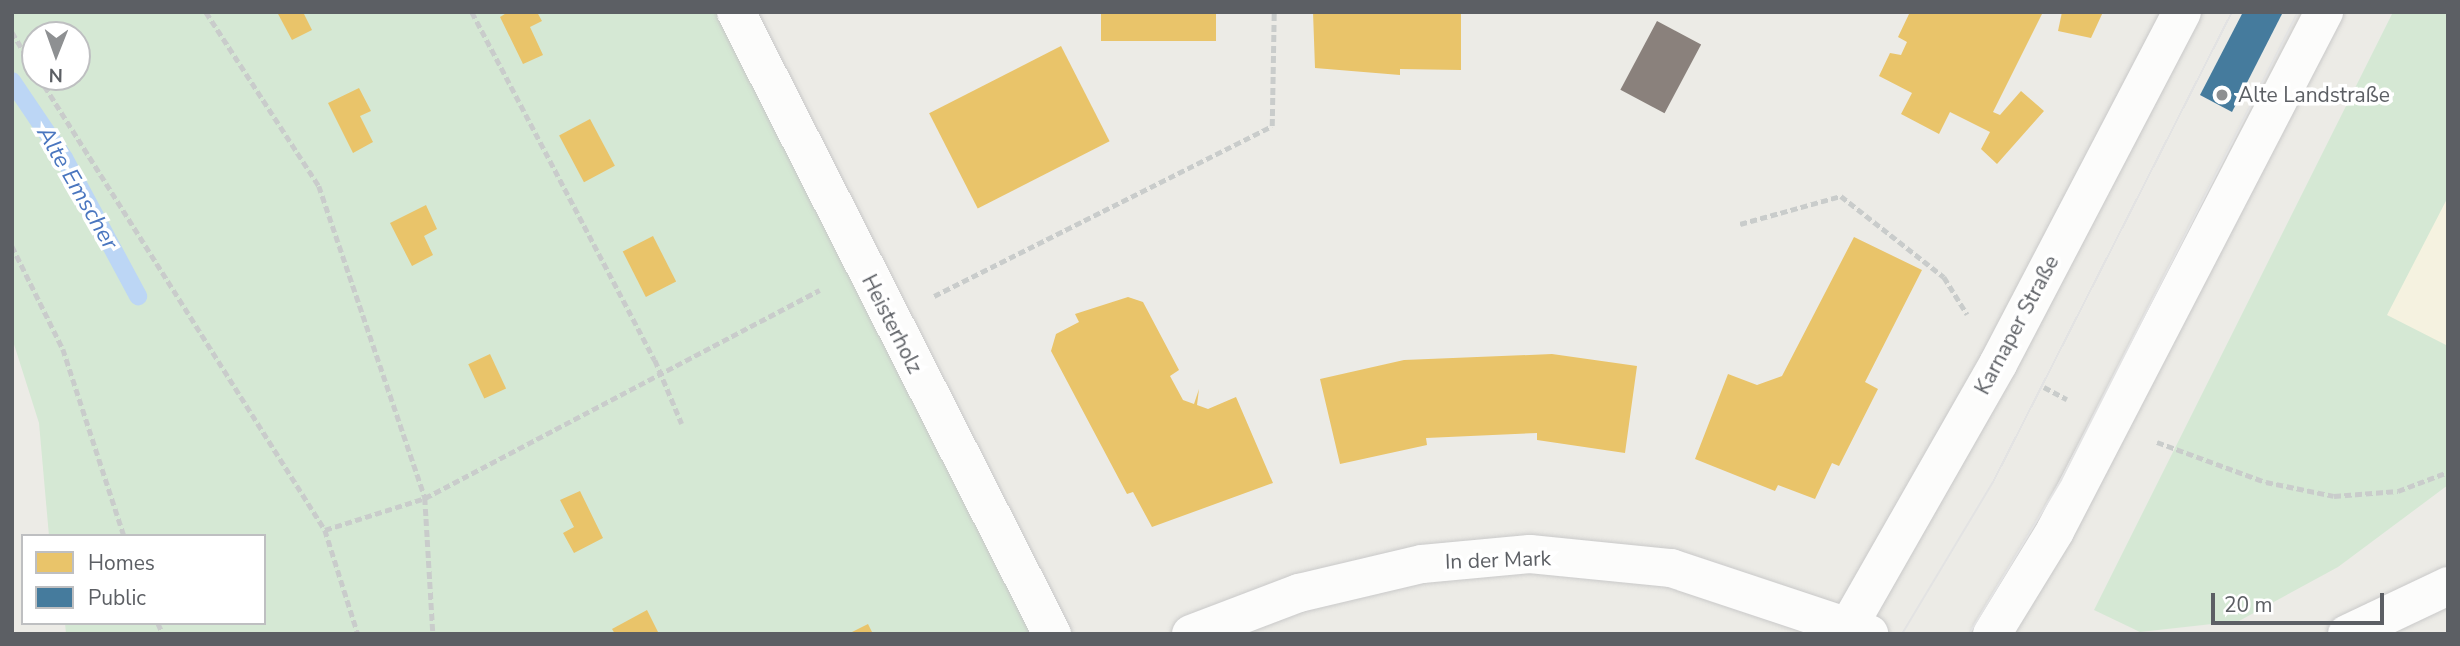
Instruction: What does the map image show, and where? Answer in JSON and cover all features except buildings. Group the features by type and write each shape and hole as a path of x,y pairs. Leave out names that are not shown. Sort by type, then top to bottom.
{"street":[{"name":"Heisterholz","path":"736,12 1052,634"},
{"name":"Karnaper Straße","path":"1853,633 1998,364 2182,12"},
{"path":"1992,634 2112,420 2324,12"},
{"name":"In der Mark","path":"1192,634 1311,590 1422,564 1530,554 1671,568 1853,633"},
{"path":"2347,634 2448,586"},
{"path":"2408,634 2448,593"}],"path":[{"path":"206,12 319,186 425,499 433,634"},
{"path":"472,12 663,377 682,424"},
{"path":"890,318 1272,126 1274,12"},
{"path":"48,91 325,530 358,634"},
{"path":"1740,224 1841,196 1944,277 1998,364 2187,457 2334,496 2398,491 2448,472"},
{"path":"12,246 63,349 123,534"},
{"path":"325,530 425,499 663,377 863,264"}],"shaded area":[{"path":"2448,66 2448,404 2337,289"}],"green space":[{"path":"12,12 736,12 1052,634 66,634 65,625 266,625 266,534 49,534 39,423 12,338"},
{"path":"2393,12 2448,12 2448,197 2387,315 2448,346 2448,485 2338,567 2239,621 2140,632 2094,610"}],"waterway":[{"name":"Alte Emscher","path":"12,81 64,158 138,296"}],"tram line":[{"path":"1902,634 1993,482 2232,12"},
{"path":"1969,634 2061,480 2298,12"}],"place":[{"name":"Alte Landstraße","path":"2222,95"}]}
